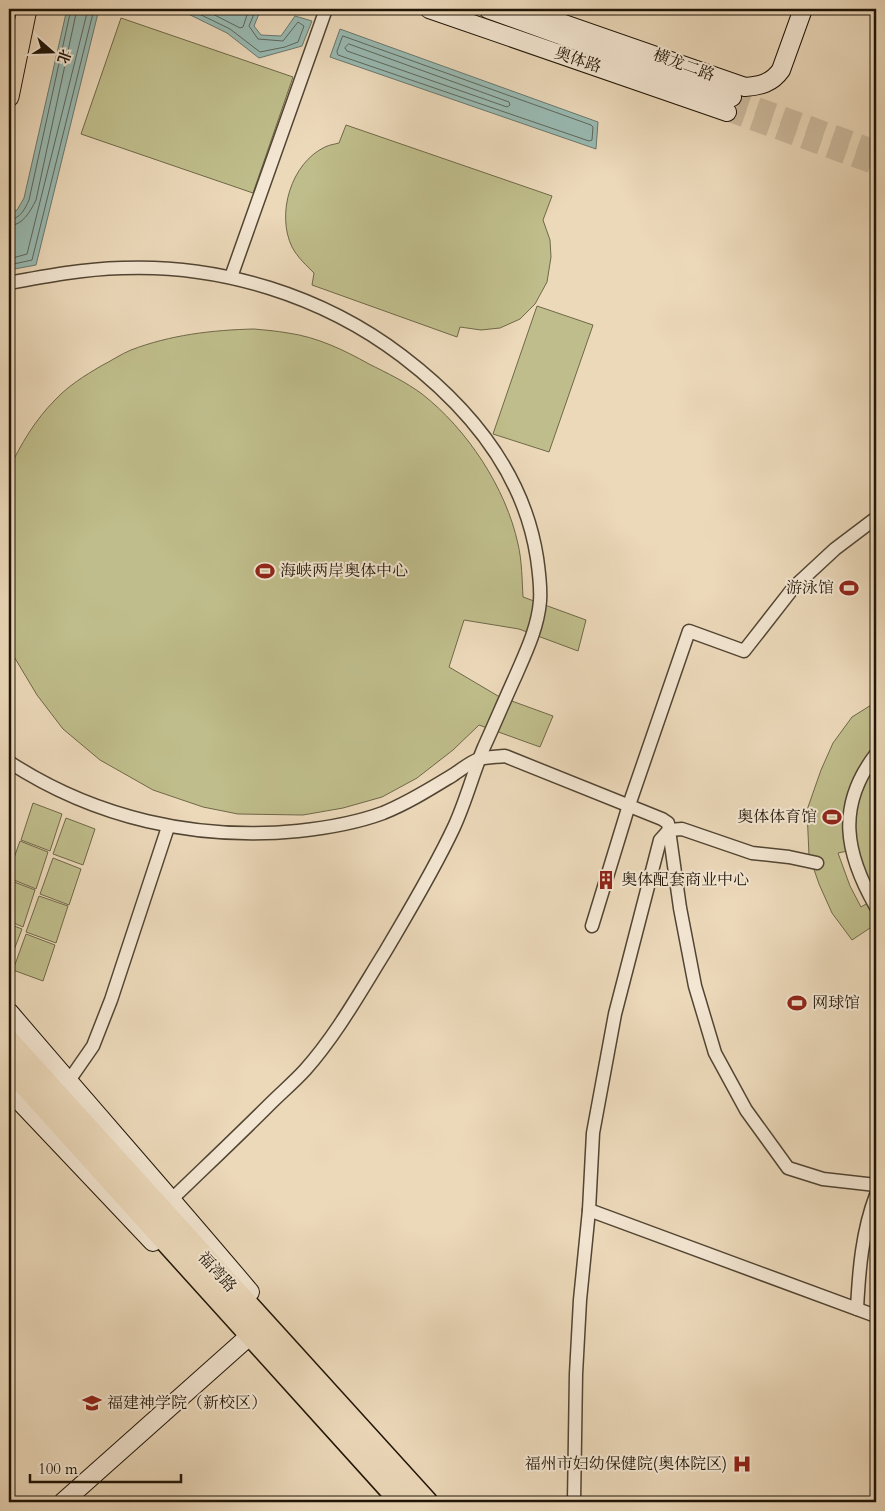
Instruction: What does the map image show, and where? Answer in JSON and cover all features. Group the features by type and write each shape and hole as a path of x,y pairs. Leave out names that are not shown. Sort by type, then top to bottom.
{"highway":[{"name":"福湾路","path":"9,1042 426,1502"},
{"name":"福湾路","path":"9,1067 402,1502"}],"main road":[{"path":"9,97 27,9"},
{"name":"奥体路","path":"429,9 730,105 513,12 488,9"},
{"name":"横龙二路","path":"513,12 745,87 765,84 776,77 781,70 803,9"},
{"path":"9,1012 68,1082 172,1199 289,1339 436,1502"},
{"path":"9,1090 246,1339 393,1502"},
{"path":"64,1502 246,1339"}],"street":[{"path":"231,277 326,9"},
{"path":"9,283 74,271 162,268 231,277 261,285 316,306 348,321 393,350 434,383 466,415 480,432 513,481 524,505 534,539 539,573 540,600 532,636 479,759 455,825 417,898 346,1016 306,1069 172,1199"},
{"path":"592,926 629,806 689,631 744,651 794,587 835,549 876,518"},
{"path":"876,754 860,778 855,791 849,823 852,854 863,883 876,907"},
{"path":"9,762 43,782 127,817 168,827 219,832 264,834 340,825 370,818 410,801 479,759 505,756 662,819 668,823 680,908 695,986 715,1053 746,1110 788,1168 823,1179 876,1185"},
{"path":"68,1082 93,1046 168,827"},
{"path":"574,1502 576,1374 580,1300 594,1133 615,1014 660,840 669,830 682,829 752,852 817,863"},
{"path":"857,1309 859,1270 864,1234 876,1196"},
{"path":"589,1210 876,1316"}],"shaded area":[{"path":"121,18 293,77 253,193 81,134"},
{"path":"346,125 552,196 543,220 550,240 551,257 547,282 535,304 520,319 500,328 481,330 460,327 457,337 312,285 314,273 294,251 287,234 286,205 295,177 303,165 325,147 339,143"},
{"path":"537,306 593,325 549,452 493,434"},
{"name":"海峡两岸奥体中心","path":"254,329 299,335 320,341 350,354 403,382 439,408 469,442 482,461 494,481 512,523 522,570 523,597 586,620 578,651 519,629 464,620 449,667 498,696 553,716 540,747 479,725 453,750 417,778 382,797 343,808 303,815 238,814 203,807 153,790 100,760 63,729 37,695 9,645 9,469 24,441 41,416 65,390 101,366 127,352 146,345 191,334"},
{"name":"奥体体育馆","path":"876,702 876,893 866,878 857,849 838,853 850,886 861,907 876,898 876,924 852,940 832,913 819,884 809,855 807,810 833,743 852,717"},
{"path":"33,803 62,814 50,851 21,840"},
{"path":"66,818 95,829 83,865 53,854"},
{"path":"20,841 48,852 36,889 9,878 9,872"},
{"path":"53,858 81,869 69,905 40,894"},
{"path":"9,880 35,890 23,927 9,921"},
{"path":"39,896 68,906 56,943 26,932"},
{"path":"9,924 22,929 11,958 9,957"},
{"path":"26,934 55,945 43,981 13,970"}],"water":[{"path":"67,9 99,9 36,265 9,270 9,215 17,210 24,198"},
{"path":"178,9 261,9 254,26 261,35 281,36 295,16 312,21 302,46 259,58 227,33"},
{"path":"340,29 598,122 596,149 330,57"}],"tunnel":[{"path":"732,97 876,149"},
{"path":"727,112 876,166"}],"place":[{"name":"海峡两岸奥体中心","path":"265,571"},
{"name":"游泳馆","path":"849,588"},
{"name":"奥体体育馆","path":"832,817"},
{"name":"奥体配套商业中心","path":"606,880"},
{"name":"网球馆","path":"797,1003"},
{"name":"福建神学院（新校区）","path":"92,1403"},
{"name":"福州市妇幼保健院(奥体院区)","path":"742,1464"}]}
